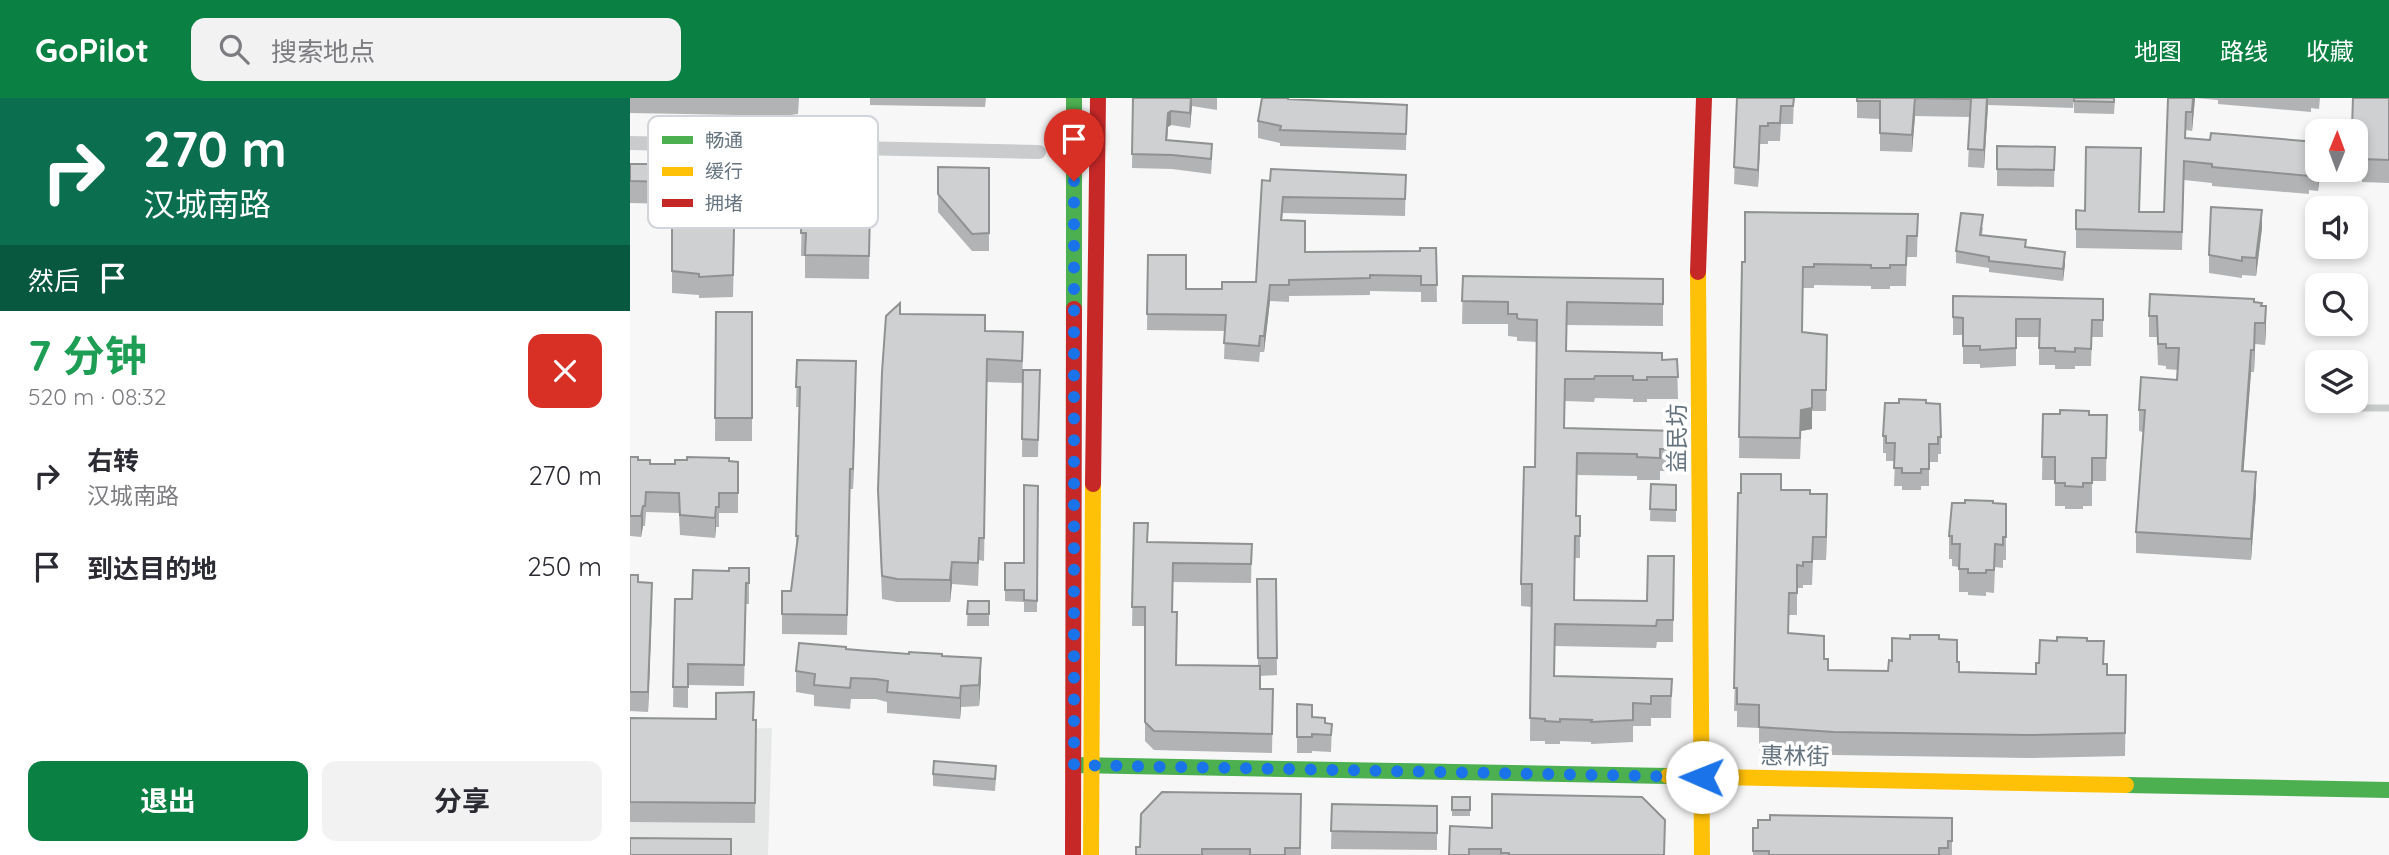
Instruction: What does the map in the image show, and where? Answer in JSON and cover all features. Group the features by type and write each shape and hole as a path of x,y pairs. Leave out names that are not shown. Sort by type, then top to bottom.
{"street":[{"path":"1073,855 1074,98"},
{"path":"1091,855 1098,98"},
{"name":"益民坊","path":"1702,855 1698,249 1704,98"},
{"path":"630,143 648,143"},
{"path":"878,148 1038,152"},
{"name":"惠林街","path":"1074,765 2389,790"}],"lane":[{"path":"2368,408 2389,408"}],"shaded area":[{"path":"772,728 768,855 630,855 630,731"}],"building":[{"path":"1133,98 1191,98 1190,113 1168,113 1166,140 1212,144 1211,159 1132,154"},
{"path":"1262,98 1407,105 1406,134 1280,130 1281,126 1258,121"},
{"path":"1737,98 1794,98 1793,106 1781,106 1780,123 1760,126 1758,170 1734,167"},
{"path":"1857,98 1915,98 1912,135 1880,133 1880,101 1857,101"},
{"path":"1915,98 1987,98 1984,150 1968,149 1971,99"},
{"path":"2074,98 2114,98 2114,102 2074,101"},
{"path":"2168,98 2193,98 2192,112 2186,112 2185,138 2210,140 2211,133 2305,141 2305,176 2212,167 2212,164 2184,161 2182,232 2076,229 2076,210 2085,211 2086,147 2141,148 2139,212 2164,212"},
{"path":"2353,98 2389,98 2389,160 2368,159 2368,119 2352,119"},
{"path":"1997,146 2055,147 2054,170 1997,169"},
{"path":"630,164 648,164 648,181 630,181"},
{"path":"938,167 989,168 989,233 972,234 938,194"},
{"path":"1271,169 1406,175 1405,199 1283,197 1281,220 1305,221 1305,252 1420,251 1420,248 1436,248 1437,285 1421,285 1421,276 1370,275 1370,278 1289,280 1289,285 1270,285 1264,336 1260,336 1259,346 1224,343 1226,315 1147,314 1148,255 1186,255 1186,289 1222,289 1222,282 1256,282 1262,180 1270,181"},
{"path":"2211,207 2262,210 2256,258 2242,257 2242,261 2209,255"},
{"path":"1745,212 1918,214 1917,236 1907,236 1906,265 1871,268 1871,265 1814,264 1814,267 1803,267 1802,332 1827,335 1826,390 1812,390 1812,408 1801,410 1800,438 1739,437"},
{"path":"1961,213 1983,215 1980,235 2026,240 2025,247 2065,252 2063,269 1989,261 1989,257 1956,251"},
{"path":"672,228 734,228 733,275 699,277 699,274 672,271"},
{"path":"801,228 870,228 869,256 805,255 806,233 801,233"},
{"path":"1463,276 1663,279 1663,304 1567,302 1566,351 1662,353 1662,360 1677,359 1678,377 1633,380 1633,376 1595,376 1594,379 1565,379 1564,428 1676,431 1676,449 1660,449 1660,458 1637,457 1637,454 1577,453 1576,516 1580,516 1580,536 1575,536 1574,600 1647,601 1648,556 1674,556 1673,620 1657,620 1656,626 1555,624 1554,676 1672,679 1671,696 1651,696 1651,704 1633,703 1633,720 1591,722 1592,720 1560,719 1560,722 1530,718 1532,584 1521,584 1524,467 1535,467 1537,320 1519,319 1517,314 1508,314 1508,302 1462,301"},
{"path":"2150,294 2254,299 2254,302 2266,306 2265,323 2255,323 2254,350 2251,350 2242,471 2256,472 2251,539 2136,532 2145,410 2139,410 2141,377 2177,380 2179,348 2166,348 2166,344 2158,344 2157,316 2149,316"},
{"path":"1953,296 2103,299 2103,320 2092,320 2091,349 2075,348 2075,352 2039,348 2040,319 2016,319 2016,348 1980,350 1980,346 1963,346 1963,318 1953,317"},
{"path":"900,303 900,314 985,315 985,331 1023,332 1022,361 987,359 984,538 979,538 978,563 952,562 950,580 897,579 882,576 878,490 882,372 886,316"},
{"path":"716,312 752,312 752,418 715,418"},
{"path":"797,360 856,361 853,469 850,469 847,615 782,614 782,591 791,591 798,536 800,387 796,387"},
{"path":"1023,370 1040,370 1038,440 1022,439"},
{"path":"1899,399 1926,400 1926,403 1940,404 1941,437 1938,437 1938,444 1929,444 1929,469 1921,469 1921,473 1902,473 1902,468 1894,468 1895,443 1886,443 1886,436 1883,436 1885,403 1899,403"},
{"path":"2060,410 2107,415 2106,458 2092,458 2092,483 2083,483 2083,487 2055,483 2055,457 2042,457 2043,414 2060,414"},
{"path":"630,457 650,460 650,464 675,464 675,460 687,460 687,457 729,458 729,461 738,462 738,493 719,493 719,507 716,507 715,518 680,515 679,493 646,492 641,516 630,516"},
{"path":"1741,474 1781,474 1781,490 1810,490 1810,494 1827,494 1826,537 1813,537 1812,562 1803,562 1803,566 1797,565 1797,593 1789,593 1788,633 1824,636 1824,659 1828,659 1828,670 1888,671 1889,660 1892,661 1892,638 1910,639 1910,635 1939,635 1939,639 1957,640 1959,672 2036,674 2040,640 2057,641 2057,637 2104,641 2103,664 2107,664 2107,675 2126,675 2125,733 2028,735 1834,732 1759,727 1759,705 1737,704 1737,688 1734,688 1738,493 1741,493"},
{"path":"1651,484 1676,485 1676,510 1650,509"},
{"path":"1024,485 1038,486 1037,601 1024,600 1024,590 1005,590 1005,563 1024,563"},
{"path":"1965,500 2006,504 2006,537 2003,537 2003,545 1995,544 1994,570 1986,570 1986,573 1968,573 1968,569 1959,569 1960,544 1952,544 1952,536 1949,536 1952,503 1965,503"},
{"path":"1134,523 1148,523 1147,542 1252,544 1251,564 1173,563 1172,612 1177,612 1176,665 1260,666 1260,689 1273,689 1272,734 1154,731 1145,722 1145,607 1132,607"},
{"path":"729,568 749,568 749,583 746,583 744,665 688,664 688,687 673,687 675,599 692,599 693,570 729,571"},
{"path":"630,575 638,575 638,582 652,583 648,692 630,692"},
{"path":"1257,579 1276,579 1277,658 1258,658"},
{"path":"968,601 989,601 989,614 967,614"},
{"path":"799,643 869,651 981,658 979,685 961,686 960,698 887,692 888,681 876,679 851,678 850,688 814,685 815,674 796,671"},
{"path":"754,692 755,803 630,802 630,718 716,719 716,693"},
{"path":"1297,704 1312,705 1312,717 1325,718 1325,723 1332,724 1331,735 1312,734 1312,737 1297,737"},
{"path":"934,761 996,766 995,779 933,774"},
{"path":"1162,792 1301,794 1300,848 1285,848 1285,855 1250,855 1250,849 1202,849 1202,855 1136,855 1136,847 1140,847 1141,814"},
{"path":"1492,794 1642,797 1665,820 1664,855 1509,855 1501,853 1501,849 1469,849 1469,855 1449,855 1450,826 1492,828"},
{"path":"1452,797 1470,797 1470,810 1452,810"},
{"path":"1332,804 1437,806 1437,833 1331,831"},
{"path":"1770,815 1952,818 1952,841 1948,841 1948,848 1939,848 1939,855 1769,855 1769,851 1753,851 1753,828 1758,828 1758,820 1770,820"},
{"path":"630,838 731,839 731,855 630,855"}],"traffic: fast":[{"path":"1074,98 1074,309"},
{"path":"1074,765 1668,776"},
{"path":"2126,785 2389,790"}],"traffic: slow":[{"path":"1698,272 1702,855"},
{"path":"1091,855 1093,484"},
{"path":"1668,776 2126,785"}],"traffic: jam":[{"path":"1093,484 1098,98"},
{"path":"1698,272 1704,98"},
{"path":"1073,855 1074,309"}],"route":[{"path":"1074,181 1074,765 1702,777"}]}
